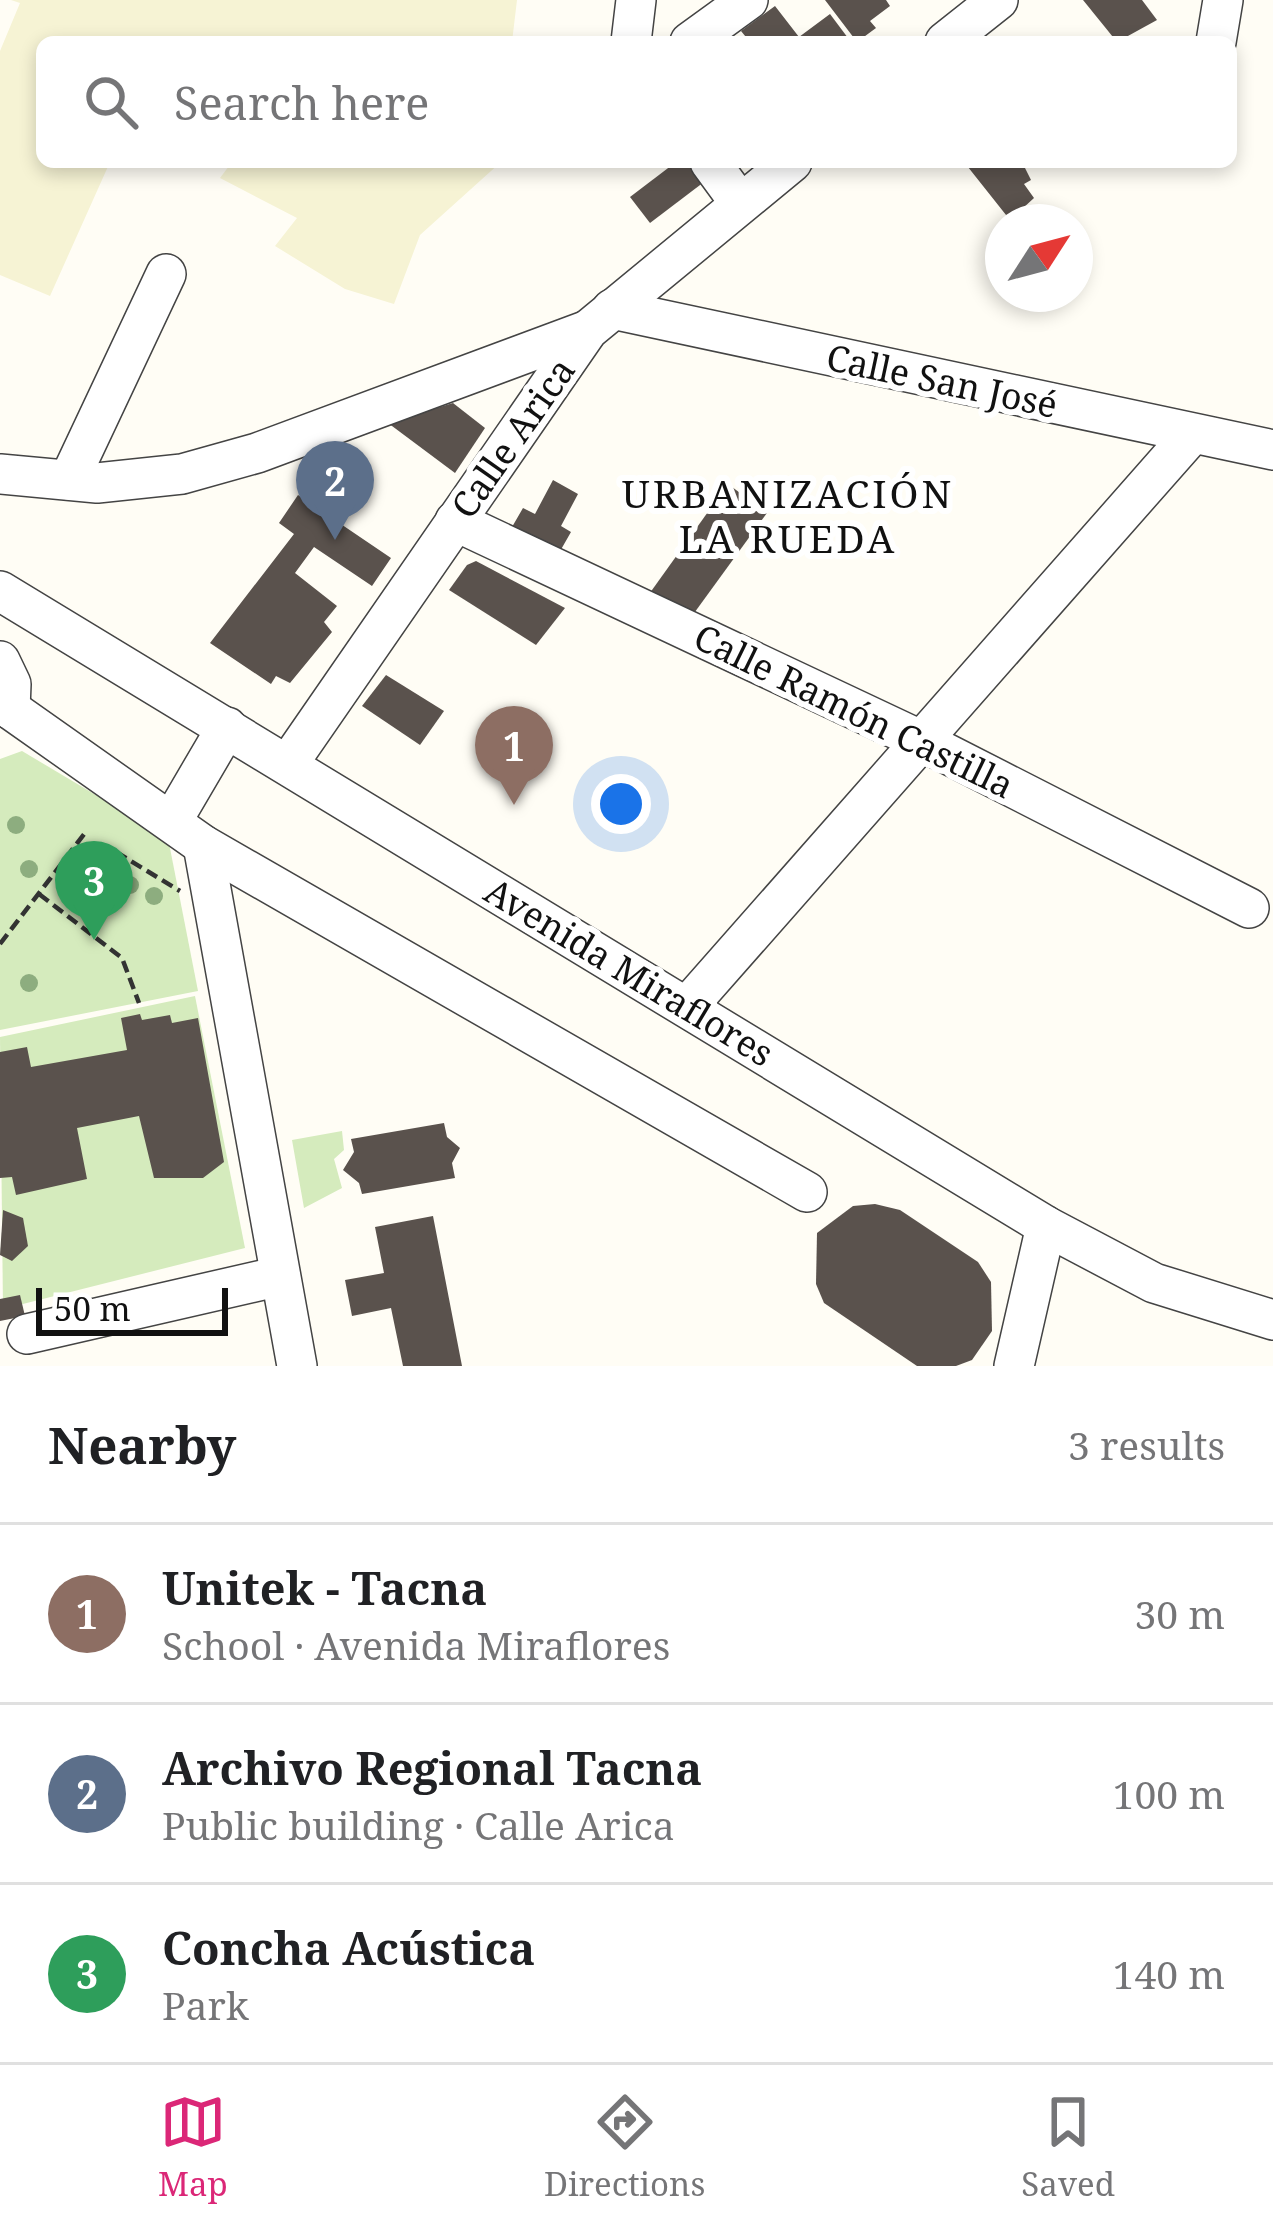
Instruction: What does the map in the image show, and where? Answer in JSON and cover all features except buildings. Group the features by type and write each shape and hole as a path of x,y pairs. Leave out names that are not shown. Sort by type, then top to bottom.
{"street":[{"path":"632,36 636,0"},
{"path":"697,36 748,0"},
{"path":"953,36 998,0"},
{"path":"1217,36 1223,0"},
{"path":"714,168 740,203"},
{"name":"Calle Arica","path":"288,764 600,319 784,168"},
{"path":"69,480 166,274"},
{"path":"0,474 69,480 182,474 257,453 600,319"},
{"name":"Calle San José","path":"600,319 1273,450"},
{"path":"688,1006 1191,435"},
{"name":"Calle Ramón Castilla","path":"454,521 922,741 1249,908"},
{"name":"Avenida Miraflores","path":"0,591 1046,1226 1154,1283 1273,1320"},
{"path":"0,662 11,684 5,712 188,833 807,1192"},
{"path":"227,727 188,833 297,1366"},
{"path":"1014,1366 1046,1226"},
{"path":"27,1334 280,1276"}],"path":[{"path":"0,944 85,833"},
{"path":"39,894 122,958 139,1003"}],"shaded area":[{"path":"11,0 517,0 513,36 36,36 36,168 107,168 50,296 0,275 0,51 20,3"},
{"path":"228,168 494,168 420,235 394,304 345,289 275,246 297,218 220,178"}],"green space":[{"path":"22,751 168,838 198,991 0,1030 0,759"},
{"path":"195,996 245,1248 3,1309 0,1037"},
{"path":"342,1131 344,1150 334,1159 342,1188 304,1208 292,1140"}],"place":[{"name":"Archivo Regional Tacna","path":"335,540"},
{"name":"Unitek - Tacna","path":"514,805"},
{"name":"Concha Acústica","path":"94,940"}],"district":[{"name":"URBANIZACIÓN LA RUEDA","path":"788,516"}]}
